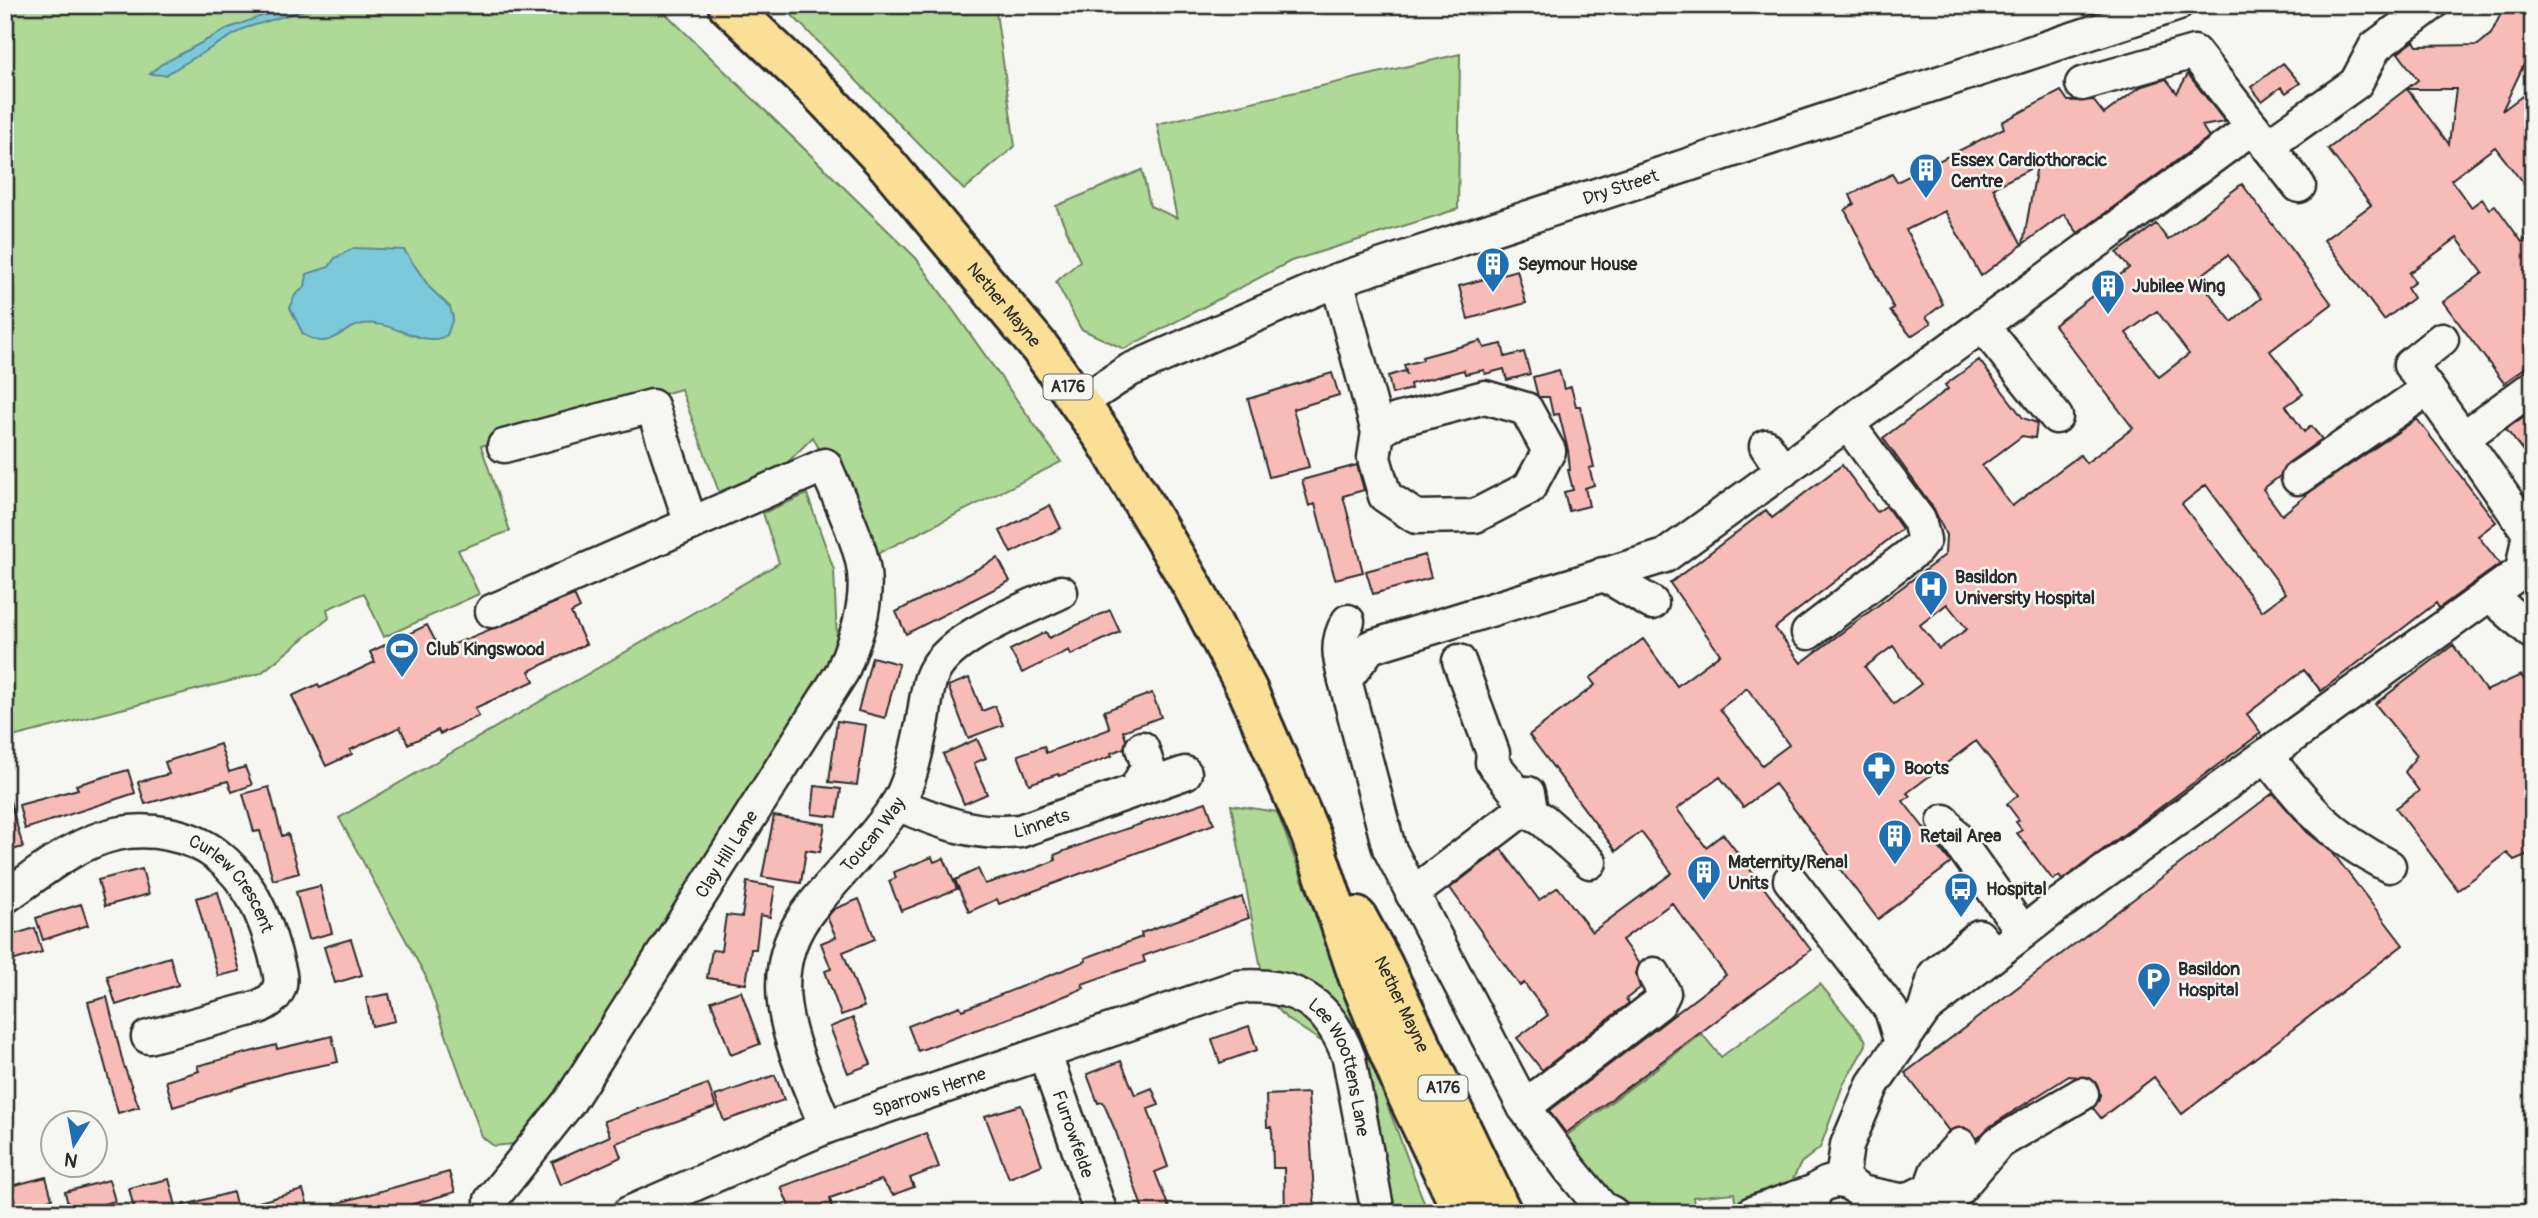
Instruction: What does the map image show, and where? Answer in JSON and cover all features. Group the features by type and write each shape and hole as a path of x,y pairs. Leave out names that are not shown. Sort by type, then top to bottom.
{"main road":[{"name":"Nether Mayne","path":"728,5 817,90 885,162 1040,348 1080,403 1193,587 1248,691 1311,836 1358,976 1405,1091 1463,1213"},
{"name":"Nether Mayne","path":"1311,836 1382,963 1502,1213"}],"street":[{"name":"Dry Street","path":"1080,403 1130,370 1337,280 2175,5"},
{"path":"1345,680 1370,648 1665,556 1735,488 1774,458 1847,423 2123,223 2260,136 2356,83 2375,47 2431,5"},
{"path":"2126,21 2137,69"},
{"path":"2081,84 2194,52 2299,186"},
{"path":"1337,280 1378,432 1374,458 1385,496 1416,517 1475,516 1529,488 1549,451 1527,409 1485,397 1397,420 1378,432"},
{"path":"1982,325 2056,417"},
{"path":"1838,1198 1847,1145 1873,1084 1925,1009 2023,932 2522,571 2529,533 2410,365 2442,338"},
{"path":"2463,438 2533,387"},
{"path":"2298,478 2428,389"},
{"path":"492,611 691,524 652,405 504,446"},
{"path":"1808,633 1917,550 1924,540 1919,520 1847,423"},
{"name":"Clay Hill Lane","path":"491,1213 491,1200 569,1102 842,672 858,634 864,606 864,571 825,465 691,524"},
{"path":"1603,574 1652,604"},
{"path":"2491,596 2533,583"},
{"name":"Toucan Way","path":"826,1127 797,1056 781,994 787,944 808,911 897,804 914,761 931,676 942,660 956,645 1061,592"},
{"path":"2491,596 2533,632"},
{"path":"1349,621 1340,634 1338,649 1388,848 1524,1107 1577,1178 1602,1208 1612,1213"},
{"path":"1459,661 1493,754 1492,762 1520,797 1522,809"},
{"path":"1135,790 1148,766 1142,748"},
{"path":"2267,756 2306,807 2321,821 2356,849 2389,866"},
{"name":"Linnets","path":"897,804 947,825 997,833 1020,831 1185,773"},
{"path":"1412,894 1522,809"},
{"path":"1522,809 1543,820 1590,862"},
{"path":"1944,821 2023,932"},
{"name":"Curlew Crescent","path":"5,897 72,851 119,833 152,831 176,836 199,844 228,864 242,879 260,908 279,970 281,982 278,992 271,1001 259,1007 148,1037"},
{"path":"1790,880 1891,1010 1901,1043"},
{"path":"1524,1107 1659,1003 1664,993 1654,974"},
{"name":"Lee Woottens Lane","path":"1237,987 1258,985 1298,994 1331,1020 1349,1058 1378,1213"},
{"name":"Sparrows Herne","path":"629,1213 826,1127 1045,1055 1237,987"},
{"name":"Furrowfelde","path":"1045,1055 1101,1213"},
{"path":"1931,1213 1957,1191 1998,1143 2082,1094"},
{"path":"1752,1213 1838,1198 1905,1201 1930,1189 1936,1172 1960,1145"}],"green space":[{"path":"5,5 657,5 916,258 1061,462 873,556 813,437 785,465 719,492 681,389 481,446 510,531 458,550 479,594 384,637 364,593 327,609 329,618 261,673 5,739"},
{"path":"782,5 995,5 1015,146 964,190"},
{"path":"1460,54 1458,209 1291,261 1124,349 1081,329 1056,282 1080,261 1056,206 1142,170 1150,206 1177,218 1157,124"},
{"path":"807,494 834,570 837,641 813,694 558,1095 523,1143 494,1146 482,1137 425,975 339,818 779,563 763,513"},
{"path":"1231,805 1277,812 1428,1213 1391,1213 1375,1094 1333,1049 1286,1018 1266,996"},
{"path":"1820,984 1865,1039 1866,1045 1843,1085 1820,1148 1801,1163 1787,1191 1762,1204 1736,1207 1734,1193 1693,1197 1694,1207 1624,1213 1558,1142 1702,1034 1721,1057"}],"water":[{"path":"292,5 321,5 245,28 165,75 150,74 160,65 229,28"},
{"path":"354,248 404,250 430,288 450,307 453,318 447,335 428,339 374,324 355,326 334,338 321,341 303,334 290,308 295,295 305,287 307,274 329,267 335,258"}],"building":[{"path":"2505,5 2533,5 2533,45 2502,111 2533,88 2533,196 2495,147 2451,180 2471,207 2482,199 2489,209 2495,205 2522,242 2533,234 2533,362 2504,383 2443,302 2483,273 2457,238 2409,273 2415,282 2407,288 2413,298 2384,320 2324,240 2371,205 2328,149 2418,80 2398,53 2414,41 2417,46 2478,45 2491,34","holes":["2407,89 2456,89 2449,144"]},
{"path":"2283,63 2300,83 2286,93 2281,87 2262,101 2251,87"},
{"name":"Essex Cardiothoracic Centre","path":"2188,74 2225,122 2202,126 2209,137 2078,233 2064,214 2023,244 2037,165 1993,188 2022,245 1981,276 1945,211 1906,230 1943,304 1926,317 1931,323 1911,336 1890,311 1894,309 1845,210 1854,204 1850,195 1892,174 1897,182 2004,128 2002,122 2061,91 2068,101 2093,100 2104,114 2140,87 2166,79 2177,93"},
{"path":"2242,184 2332,304 2270,351 2303,394 2286,406 2304,432 2311,426 2322,439 2288,463 2280,476 2263,489 2282,515 2310,492 2417,419 2496,522 2478,536 2500,564 2439,608 2436,603 2321,691 2304,670 2247,714 2261,733 2062,880 2059,876 2053,880 2017,833 2022,830 2016,822 2019,820 2007,804 2018,795 1976,741 1907,793 1910,796 1903,801 1951,863 1878,919 1775,784 1743,807 1720,777 1677,809 1706,847 1723,834 1811,950 1566,1133 1549,1111 1726,975 1672,903 1622,940 1639,964 1636,974 1640,988 1626,999 1629,1003 1542,1070 1517,1038 1548,1015 1524,983 1520,986 1450,888 1501,849 1539,900 1558,887 1592,932 1672,873 1641,832 1616,851 1529,735 1595,685 1590,678 1643,639 1677,686 1720,654 1670,583 1766,510 1772,518 1842,465 1877,512 1886,506 1902,529 1775,628 1801,663 1945,555 1946,535 1934,509 1883,438 1948,389 1945,385 1979,360 2023,418 2037,423 2035,438 2022,436 1982,466 2012,506 2080,455 2086,463 2133,428 2054,325 2129,268 2117,253 2156,224 2168,240","holes":["2228,255 2261,298 2232,322 2198,278","2157,311 2189,354 2159,377 2126,333","2206,485 2286,593 2262,611 2182,504","1947,604 1967,629 1939,649 1920,625","1893,646 1921,684 1894,704 1865,667","1747,688 1789,745 1762,765 1720,709"]},
{"name":"Seymour House","path":"1517,270 1526,303 1468,319 1459,286"},
{"path":"1481,341 1484,348 1502,344 1505,357 1524,352 1530,374 1507,380 1504,369 1485,374 1484,370 1465,374 1464,370 1410,384 1411,389 1392,394 1388,376 1405,371 1407,375 1404,365 1423,360 1422,357"},
{"path":"1559,370 1564,389 1571,387 1576,406 1580,406 1594,467 1589,468 1594,485 1585,488 1589,506 1569,511 1564,492 1573,490 1568,470 1568,450 1559,414 1553,415 1549,397 1538,397 1533,377"},
{"path":"1332,373 1339,395 1293,409 1309,467 1269,477 1248,399"},
{"path":"2533,410 2533,464 2506,429"},
{"path":"1357,465 1364,490 1343,496 1363,572 1335,579 1315,504 1309,506 1302,480"},
{"path":"1050,505 1061,528 1011,553 1000,531"},
{"path":"1425,555 1431,578 1373,594 1366,571"},
{"path":"998,558 1010,581 906,634 896,612"},
{"name":"Club Kingswood","path":"574,595 580,608 571,613 586,644 529,671 534,681 475,708 479,716 440,734 438,730 408,744 400,727 350,750 352,754 326,766 292,696 318,684 320,688 375,662 370,652 427,625 440,650"},
{"path":"1110,610 1120,632 1071,655 1069,650 1022,673 1010,650 1046,632 1049,638"},
{"path":"2453,645 2486,691 2521,675 2533,695 2533,852 2514,860 2507,853 2458,890 2396,808 2419,791 2405,772 2417,755 2375,704"},
{"path":"872,657 899,664 885,718 858,711"},
{"path":"969,678 982,711 995,706 1003,725 968,738 948,686"},
{"path":"1152,693 1161,717 1123,731 1126,740 1124,748 1111,753 1112,756 1029,784 1018,755 1044,746 1046,753 1110,729 1104,711"},
{"path":"837,721 866,725 857,785 829,782"},
{"path":"977,739 986,758 974,763 987,794 964,804 943,754"},
{"path":"220,744 229,772 245,767 252,785 232,792 228,781 145,804 138,782 169,774 165,762"},
{"path":"128,770 135,793 25,829 19,805 78,789 76,785"},
{"path":"815,786 841,789 837,817 812,814"},
{"path":"269,787 282,836 288,834 299,873 273,880 260,831 254,832 243,794"},
{"name":"Basildon Hospital","path":"2273,793 2307,832 2332,852 2403,945 2182,1114 2154,1077 2101,1118 2093,1108 2100,1095 2097,1084 2090,1078 2069,1076 1989,1127 1977,1139 1964,1127 1949,1131 1905,1073"},
{"path":"10,801 23,847 5,852 5,802"},
{"path":"1206,802 1214,824 999,904 997,899 969,912 955,880 978,869 985,884 1034,869 1056,860 1054,855"},
{"path":"774,816 825,824 820,852 806,850 801,883 762,877"},
{"path":"932,857 934,862 944,858 957,889 901,911 889,881 896,878 894,872"},
{"path":"142,869 149,894 105,906 98,880"},
{"path":"747,882 775,887 770,917 760,915 756,949 751,949 746,984 707,978 712,950 721,951 726,915 742,917"},
{"path":"320,886 332,933 309,939 296,892"},
{"path":"218,892 240,971 218,976 196,898"},
{"path":"1242,897 1249,918 1143,956 1145,962 1082,984 1084,988 918,1051 908,1026 960,1006 962,1010 1142,937 1141,933"},
{"path":"859,899 875,939 843,952 864,1007 841,1015 825,971 831,969 821,943 836,937 827,917 834,909"},
{"path":"81,904 88,925 43,940 36,918"},
{"path":"35,928 42,952 5,963 5,937"},
{"path":"351,939 362,975 335,983 324,947"},
{"path":"170,957 178,985 116,1005 107,976"},
{"path":"741,991 760,1044 731,1055 711,1001"},
{"path":"389,994 395,1021 372,1026 366,998"},
{"path":"107,997 123,1063 139,1107 118,1113 88,1002"},
{"path":"853,1018 871,1064 848,1073 830,1027"},
{"path":"1249,1026 1257,1050 1220,1063 1212,1039"},
{"path":"332,1036 338,1062 284,1073 173,1107 166,1081 199,1071 197,1066 276,1045 277,1049"},
{"path":"1121,1061 1135,1095 1152,1088 1159,1105 1148,1109 1168,1167 1155,1172 1171,1213 1144,1213 1116,1132 1103,1102 1098,1103 1087,1074"},
{"path":"775,1075 784,1100 724,1121 715,1096"},
{"path":"708,1084 716,1107 616,1143 621,1157 561,1185 552,1162 610,1136 604,1121"},
{"path":"1308,1093 1315,1213 1285,1213 1284,1168 1273,1168 1272,1127 1267,1127 1266,1095"},
{"path":"1021,1105 1042,1165 1009,1178 985,1116"},
{"path":"926,1133 939,1167 910,1178 914,1187 893,1195 881,1180 830,1198 833,1213 792,1213 781,1187"},
{"path":"449,1172 455,1192 382,1213 321,1213 320,1208"},
{"path":"38,1179 47,1180 52,1199 16,1208 11,1186"},
{"path":"169,1179 177,1210 135,1213 129,1188"},
{"path":"109,1180 115,1201 70,1213 65,1192"},
{"path":"303,1190 310,1213 177,1213 177,1207 233,1192 237,1208"}],"place":[{"name":"Essex Cardiothoracic Centre","path":"1926,200"},
{"name":"Seymour House","path":"1493,294"},
{"name":"Jubilee Wing","path":"2108,316"},
{"name":"Basildon University Hospital","path":"1931,617"},
{"name":"Club Kingswood","path":"402,679"},
{"name":"Boots","path":"1879,798"},
{"name":"Retail Area","path":"1895,866"},
{"name":"Maternity/Renal Units","path":"1704,902"},
{"name":"Hospital","path":"1961,919"},
{"name":"Basildon Hospital","path":"2154,1009"}]}
